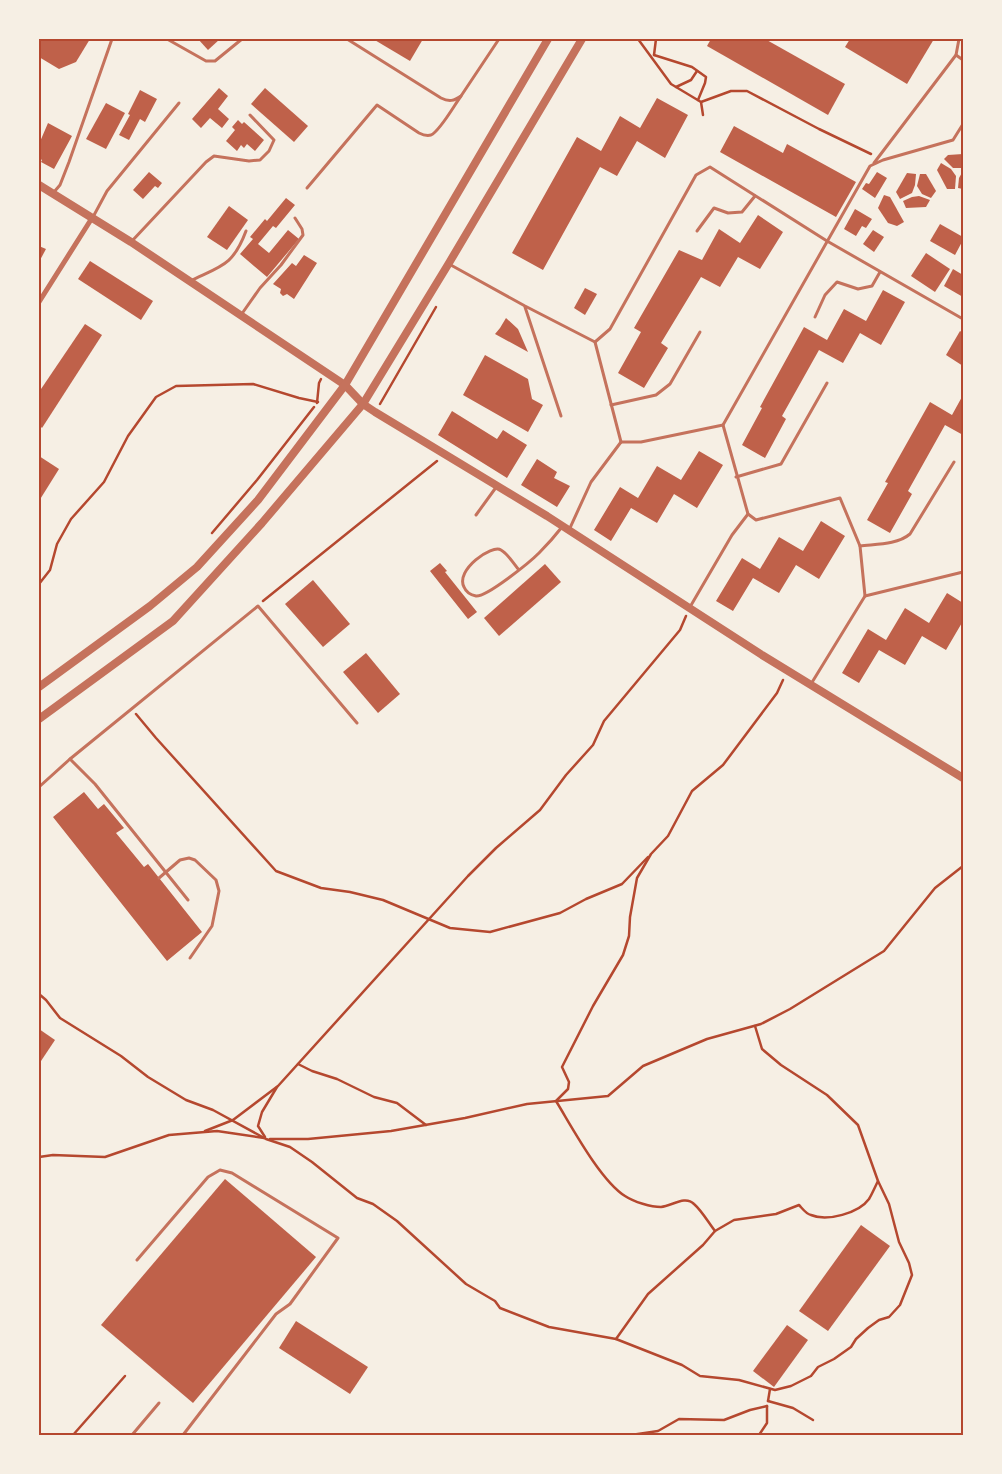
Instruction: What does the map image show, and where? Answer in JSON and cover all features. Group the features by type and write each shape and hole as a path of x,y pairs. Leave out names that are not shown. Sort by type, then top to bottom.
{"street":[{"path":"39,687 150,606 197,567 258,500 345,385 548,39"},
{"path":"39,719 173,621 262,523 363,404 582,39"},
{"path":"39,184 131,242 345,385 363,404 963,778"},
{"path":"39,302 92,218"}],"lane":[{"path":"53,193 60,184 69,162 112,39"},
{"path":"167,39 206,61 214,61 242,39"},
{"path":"347,39 445,100 454,101 461,96"},
{"path":"307,188 377,105 419,133 427,136 437,130 499,39"},
{"path":"811,684 865,596 860,546 840,498 756,520 748,514 736,478 723,425 872,165 956,55 959,39"},
{"path":"956,55 963,60"},
{"path":"92,218 107,191 179,103"},
{"path":"131,242 206,162 214,156 255,161 260,160 269,151 274,140 250,115"},
{"path":"872,165 883,160 953,140 963,124"},
{"path":"594,342 610,329 696,175 710,167 827,241 963,319"},
{"path":"697,231 714,208 728,213 742,212 754,196"},
{"path":"240,315 303,235 302,229 295,218"},
{"path":"190,282 218,270 228,262 241,245 246,231"},
{"path":"449,263 594,342 621,442"},
{"path":"815,318 825,295 837,282 858,289 872,286 880,272"},
{"path":"525,306 561,416"},
{"path":"611,405 656,395 670,384 700,332"},
{"path":"736,478 781,464 827,383"},
{"path":"621,442 642,442 723,425"},
{"path":"519,570 501,550 493,549 467,568 462,575 462,584 470,594 475,596 484,595 519,570 540,553 565,529 591,482 621,442"},
{"path":"860,546 892,542 904,539 910,534 954,462"},
{"path":"476,515 497,486"},
{"path":"690,608 732,535 748,514"},
{"path":"865,596 963,572"},
{"path":"39,787 70,759 258,606 357,723"},
{"path":"70,759 95,784 188,900"},
{"path":"159,878 180,860 189,858 196,860 216,880 220,891 212,926 190,958"},
{"path":"137,1260 208,1177 220,1170 232,1173 338,1238 290,1304 276,1314 183,1435"},
{"path":"132,1435 160,1403"}],"path":[{"path":"638,39 654,57 671,84 699,101 731,91 746,91 883,160"},
{"path":"654,57 656,39"},
{"path":"654,57 692,68 706,77 699,101 703,115"},
{"path":"676,87 692,80 697,71"},
{"path":"210,536 318,402 319,383 325,372"},
{"path":"39,584 50,570 57,544 72,519 104,482 128,436 156,397 176,386 253,384 318,402"},
{"path":"258,606 446,455"},
{"path":"266,1139 258,1126 262,1112 278,1086 428,919 496,848 540,810 566,775 593,745 604,721 680,630 690,608"},
{"path":"132,709 276,871 321,888 350,892 383,900 450,928 490,932 560,913 586,899 622,884 668,836 692,791 723,765 777,693 788,670"},
{"path":"556,1101 568,1089 570,1082 562,1067 593,1006 623,955 629,936 630,917 638,878 652,854"},
{"path":"39,1157 53,1154 105,1157 169,1135 201,1132 217,1131 266,1139 308,1140 391,1131 465,1118 527,1104 608,1096 643,1066 707,1038 755,1026 790,1009 884,951 935,888 962,868"},
{"path":"39,994 60,1018 121,1056 148,1077 186,1100 213,1110 266,1139 290,1147 357,1198 373,1204 397,1221 466,1284 495,1301 500,1308 549,1327 616,1339 682,1365 700,1376 739,1380 775,1390 791,1386 811,1376 818,1367 834,1360 851,1347 856,1339 868,1328 879,1320 890,1317 900,1305 912,1275 909,1263 899,1242 889,1204 862,1141 858,1125 827,1095 781,1065 762,1049 755,1026"},
{"path":"298,1064 312,1071 337,1079 374,1097 397,1103 426,1125"},
{"path":"201,1132 232,1120 278,1086"},
{"path":"556,1101 596,1165 613,1187 626,1197 661,1207 684,1200 693,1202 715,1231"},
{"path":"616,1339 648,1294 703,1245 715,1231 734,1220 776,1214 799,1205 810,1215 822,1217 838,1216 852,1212 868,1200 878,1181"},
{"path":"73,1435 124,1376"},
{"path":"759,1435 767,1423 770,1389"},
{"path":"768,1401 794,1408 813,1420"},
{"path":"631,1435 658,1431 679,1419 724,1420 767,1406"}],"building":[{"path":"39,39 90,39 76,62 59,69 39,57"},
{"path":"198,39 220,39 208,50"},
{"path":"373,39 423,39 410,61"},
{"path":"711,39 765,39 845,84 828,115 707,46"},
{"path":"850,39 934,39 907,84 845,47"},
{"path":"219,88 228,96 218,109 229,119 222,128 210,118 201,128 192,119"},
{"path":"265,88 308,126 294,142 251,104"},
{"path":"140,90 157,99 145,122 140,119 129,140 119,135 130,115 128,114"},
{"path":"657,98 688,115 665,158 637,141 617,176 600,167 543,270 512,253 577,137 601,151 620,116 640,128"},
{"path":"106,103 125,113 106,149 86,139"},
{"path":"238,120 242,124 244,122 264,140 255,151 247,144 244,148 241,145 237,151 226,141 235,130 232,127"},
{"path":"48,123 72,136 54,169 41,162 42,160 39,158 39,144"},
{"path":"734,126 783,153 787,144 856,182 836,217 720,152"},
{"path":"963,154 962,168 953,168 944,159 948,155"},
{"path":"941,163 951,169 956,176 955,189 947,189 937,170"},
{"path":"963,171 963,189 958,188 959,178"},
{"path":"149,172 162,183 158,188 155,186 143,199 133,190"},
{"path":"877,172 887,178 875,198 862,189 866,183 869,184"},
{"path":"907,173 916,174 915,185 912,193 900,199 896,192"},
{"path":"920,174 926,174 936,191 931,198 922,194 917,186"},
{"path":"884,195 890,197 904,222 897,226 888,223 878,208"},
{"path":"919,196 930,200 926,207 906,208 903,201"},
{"path":"286,198 295,205 276,228 273,226 258,244 269,253 288,230 299,239 267,277 240,254 253,239 250,237 265,219 267,221"},
{"path":"229,206 248,220 227,250 207,237"},
{"path":"855,209 872,219 866,228 862,226 856,236 844,229"},
{"path":"758,215 783,232 760,269 738,257 720,287 701,277 661,343 668,348 644,388 618,373 641,332 634,328 679,250 702,260 719,229 740,243"},
{"path":"940,224 963,237 955,255 930,241"},
{"path":"873,230 884,237 874,252 863,244"},
{"path":"39,246 46,249 39,262"},
{"path":"926,253 950,269 935,292 911,276"},
{"path":"304,255 317,263 294,299 287,294 283,296 280,293 281,289 273,284 292,263 296,266"},
{"path":"90,261 153,301 141,320 78,279"},
{"path":"953,269 963,275 963,297 944,286"},
{"path":"585,288 597,294 585,315 574,308"},
{"path":"883,290 905,302 881,345 860,333 843,363 819,350 782,416 786,419 765,458 742,445 762,408 760,407 804,327 827,340 844,309 866,321"},
{"path":"506,318 518,329 528,352 495,334"},
{"path":"85,324 102,335 42,428 39,425 39,392"},
{"path":"960,331 963,333 963,366 946,355"},
{"path":"485,355 528,379 532,399 543,405 528,432 463,395"},
{"path":"963,395 963,435 945,425 908,491 912,494 890,533 867,520 888,483 885,482 930,402 952,415"},
{"path":"452,411 497,439 503,430 527,445 507,478 438,435"},
{"path":"699,451 723,465 697,508 674,494 657,523 631,508 611,541 594,530 620,487 638,498 657,466 681,480"},
{"path":"39,456 59,469 39,501"},
{"path":"537,459 557,472 554,478 570,486 557,507 521,485"},
{"path":"821,521 845,536 819,579 796,565 779,593 753,578 733,611 716,601 742,558 760,569 779,537 803,551"},
{"path":"440,563 477,612 468,619 430,571"},
{"path":"545,564 561,582 499,636 484,618"},
{"path":"313,580 350,624 323,647 285,604"},
{"path":"947,593 963,603 963,621 946,650 922,636 905,665 879,650 859,683 842,673 868,629 886,640 905,608 929,623"},
{"path":"366,653 400,694 378,713 343,672"},
{"path":"84,792 98,809 104,804 124,828 116,833 144,867 148,864 202,932 167,961 53,817"},
{"path":"39,1029 55,1040 39,1064"},
{"path":"225,1179 316,1257 193,1403 101,1325"},
{"path":"861,1225 890,1246 828,1331 799,1311"},
{"path":"296,1321 368,1367 350,1394 279,1348"},
{"path":"787,1325 808,1340 774,1387 753,1371"}]}
